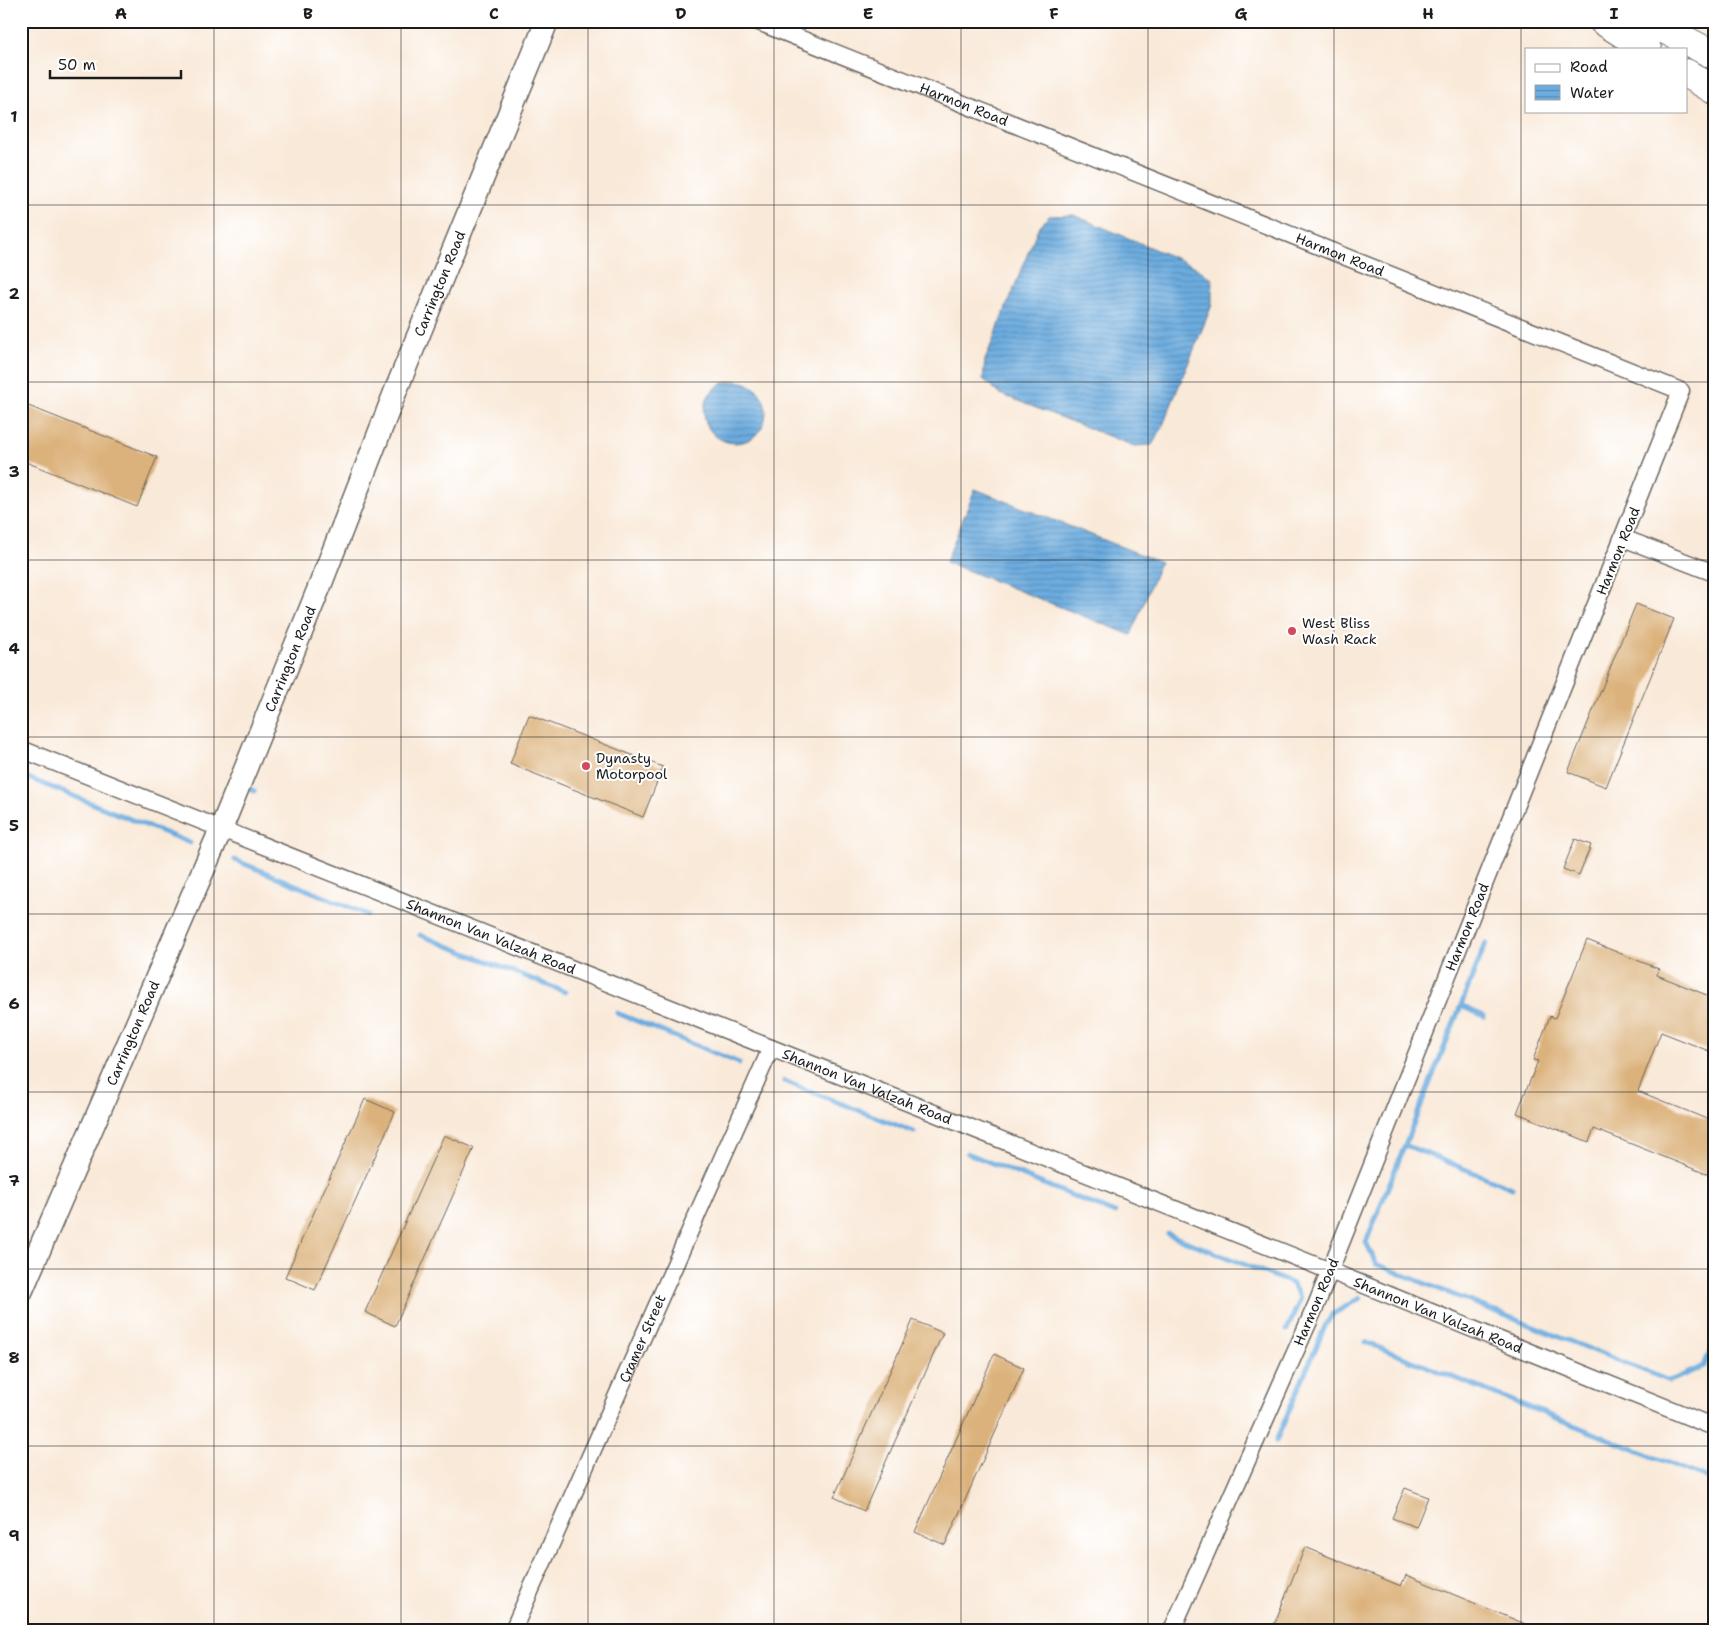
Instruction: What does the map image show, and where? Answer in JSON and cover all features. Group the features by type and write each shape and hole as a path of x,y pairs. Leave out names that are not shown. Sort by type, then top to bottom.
{"highway":[{"path":"1603,21 1645,48"},
{"path":"1648,21 1714,55"},
{"path":"1688,74 1714,90"}],"street":[{"name":"Carrington Road","path":"21,1292 221,829 322,582 396,390 547,21"},
{"name":"Harmon Road","path":"756,21 1681,391 1330,1271 1172,1630"},
{"path":"1623,538 1714,573"},
{"name":"Shannon Van Valzah Road","path":"21,749 1330,1271 1714,1427"},
{"name":"Cramer Street","path":"514,1630 771,1048"}],"water":[{"path":"1074,215 1194,266 1212,279 1212,305 1161,430 1152,445 1134,446 1000,394 983,379 985,360 1038,228 1049,216"},
{"path":"735,381 752,386 757,390 761,395 766,412 761,429 757,434 752,438 735,443 718,438 713,434 709,429 704,412 709,395 713,390 718,386"},
{"path":"975,489 1160,562 1131,635 946,562"}],"building":[{"path":"21,403 157,457 137,507 21,460"},
{"path":"1636,604 1674,619 1606,787 1568,772"},
{"name":"Dynasty Motorpool","path":"529,715 663,767 643,817 510,764"},
{"path":"1575,839 1591,845 1579,875 1563,869"},
{"path":"1587,940 1659,969 1657,975 1714,998 1714,1053 1661,1032 1638,1091 1714,1122 1714,1177 1594,1129 1589,1142 1517,1113 1538,1061 1533,1060 1550,1016 1555,1018"},
{"path":"365,1099 395,1112 315,1290 285,1277"},
{"path":"444,1135 474,1148 395,1326 365,1312"},
{"path":"913,1320 943,1333 864,1511 834,1497"},
{"path":"994,1354 1024,1368 945,1545 915,1532"},
{"path":"1405,1488 1428,1497 1416,1527 1392,1518"},
{"path":"1305,1547 1401,1586 1406,1575 1540,1630 1272,1630"}],"waterway":[{"path":"21,775 190,843"},
{"path":"244,786 254,791"},
{"path":"235,860 368,915"},
{"path":"420,935 565,992"},
{"path":"1486,943 1366,1242 1376,1264 1670,1381 1704,1366 1714,1341"},
{"path":"1461,1006 1484,1016"},
{"path":"617,1013 739,1063"},
{"path":"784,1081 914,1132"},
{"path":"1405,1145 1512,1188"},
{"path":"967,1153 1115,1213"},
{"path":"1168,1234 1291,1283 1300,1300 1287,1330"},
{"path":"1276,1441 1326,1324 1333,1314 1360,1298"},
{"path":"1365,1342 1714,1481"},
{"path":"21,1626 29,1630"}],"place":[{"name":"West Bliss Wash Rack","path":"1292,631"},
{"name":"Dynasty Motorpool","path":"586,766"}]}
